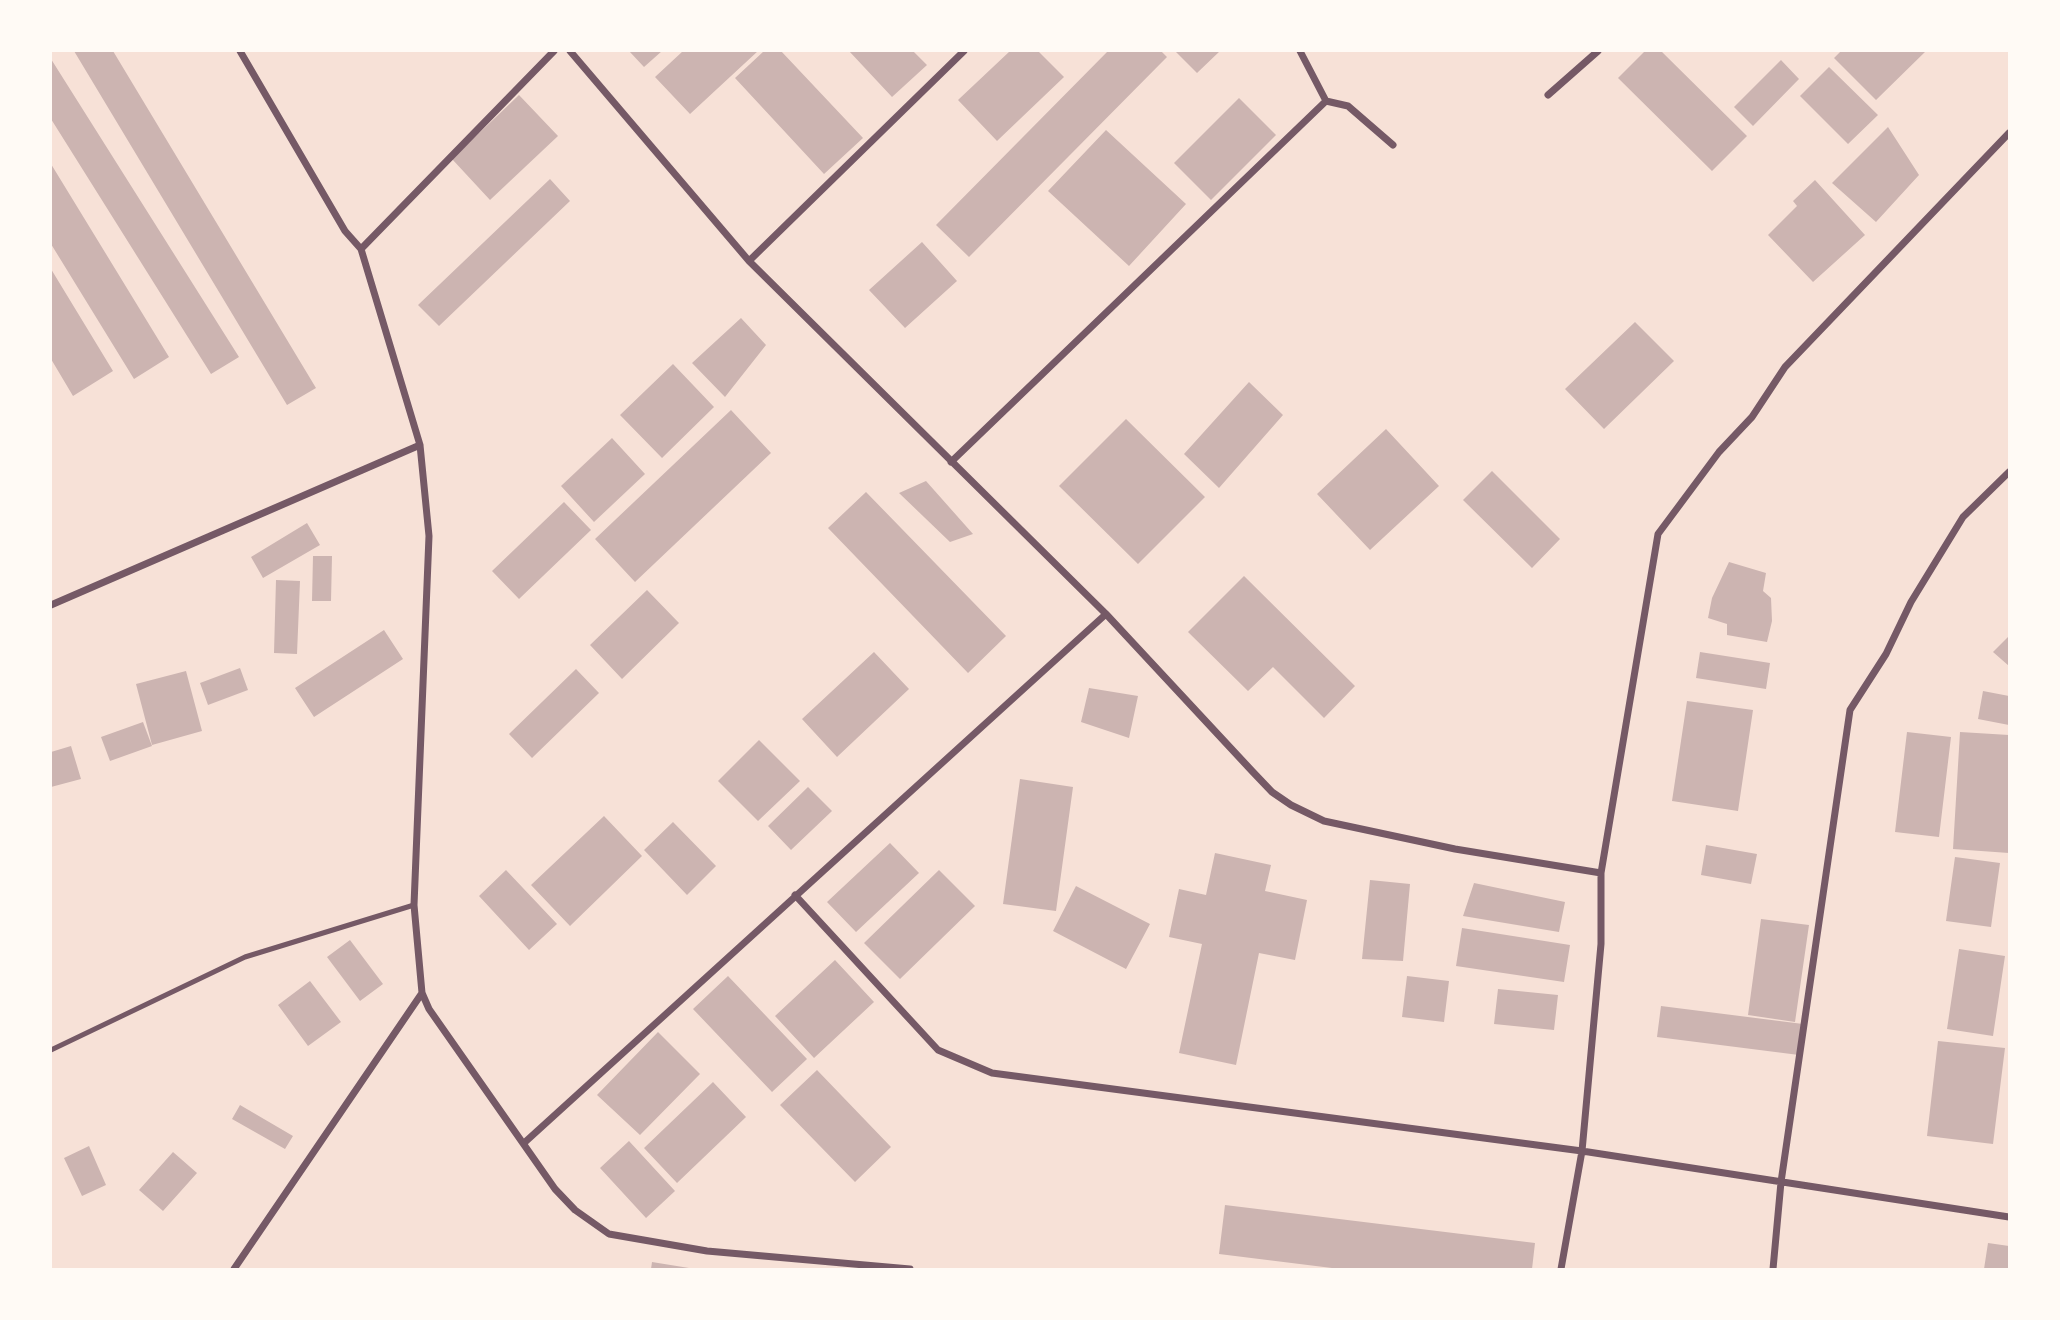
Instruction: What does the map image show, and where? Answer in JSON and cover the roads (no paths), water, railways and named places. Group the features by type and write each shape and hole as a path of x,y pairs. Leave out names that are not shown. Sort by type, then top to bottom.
{"street":[{"path":"240,51 338,221 361,248 420,445 429,536 414,905 422,993 444,1033 555,1189 575,1210 609,1234 707,1251 910,1269"},
{"path":"361,248 554,51"},
{"path":"570,51 748,261 1106,614 1259,778 1291,805 1324,821 1455,849 1601,873"},
{"path":"748,261 964,51"},
{"path":"1300,51 1326,101 1348,106 1393,145"},
{"path":"1548,95 1598,51"},
{"path":"951,462 1326,101"},
{"path":"1562,1269 1582,1151 1601,944 1601,873 1658,534 1719,452 1752,417 1785,367 2009,133"},
{"path":"51,605 420,445"},
{"path":"1773,1269 1781,1182 1850,710 1886,654 1911,601 1963,517 2009,472"},
{"path":"524,1143 1106,614"},
{"path":"796,895 938,1050 992,1073 1582,1151 2009,1217"},
{"path":"234,1269 422,993"}],"lane":[{"path":"51,1050 245,957 414,905"}]}
